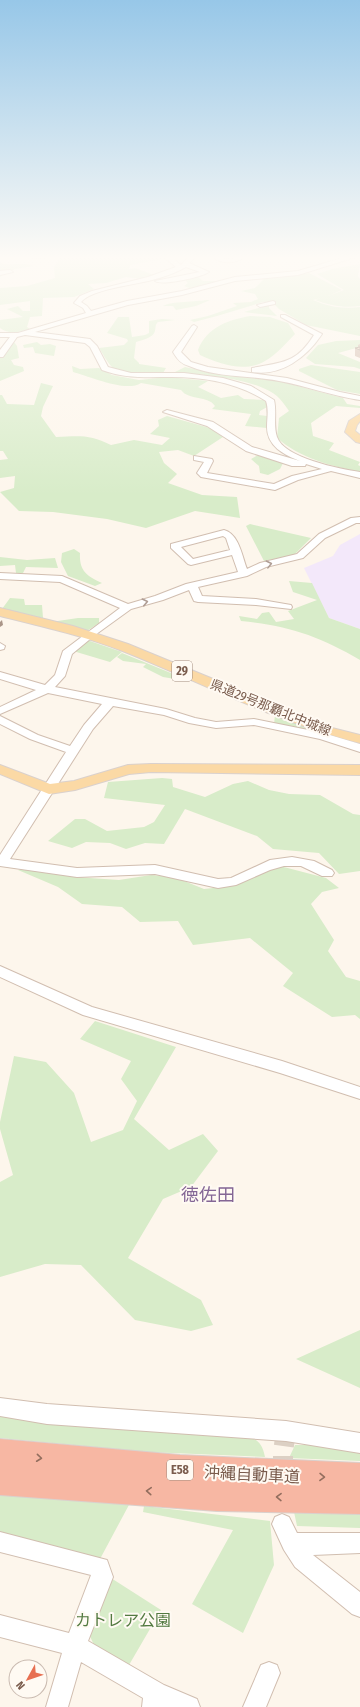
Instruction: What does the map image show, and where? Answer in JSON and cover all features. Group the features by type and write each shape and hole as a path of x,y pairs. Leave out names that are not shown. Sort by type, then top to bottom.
{"highway":[{"name":"沖縄自動車道","path":"0,1454 119,1466 360,1478"},
{"name":"沖縄自動車道","path":"0,1480 217,1496 360,1499"}],"main road":[{"path":"360,417 354,421 350,428 350,432 360,440"},
{"name":"県道29号那覇北中城線","path":"0,612 88,635 123,647 325,733 350,739"},
{"path":"0,769 49,789 75,785 128,770 151,768 360,770"}],"street":[{"path":"9,336 14,336"},
{"path":"0,355 14,336"},
{"path":"45,336 87,341 93,346 105,368 135,377 182,376 218,380 248,388 270,400 272,432 275,442 283,450 318,466 360,475"},
{"path":"187,336 177,349 177,354 182,361 198,367 217,372 276,378 337,394 360,398"},
{"path":"182,361 194,359 205,366 218,368 267,370 295,361 311,345 317,336"},
{"path":"167,412 210,424 238,442 261,453 294,464 318,466"},
{"path":"197,458 209,461 201,473 204,475 275,487 300,476 332,470"},
{"path":"0,711 47,689 60,676 67,653 88,635 127,607 159,598 190,586 244,574 263,565 300,556 322,536 354,520 360,520"},
{"path":"236,550 191,562 174,546 224,533 230,536 236,550 244,574"},
{"path":"0,576 62,579 127,607"},
{"path":"190,586 194,589 198,599 256,602 287,607"},
{"path":"0,675 47,689 166,712 193,721 216,725 254,722 325,733"},
{"path":"110,702 88,728 2,862 101,874 144,869 178,874 209,883 228,883 279,862 299,861 312,864 327,873"},
{"path":"0,719 34,737 73,751"},
{"path":"350,739 360,748"},
{"path":"0,971 27,985 88,1011 282,1067 360,1093"},
{"path":"0,1408 47,1414 286,1432 360,1443"},
{"path":"282,1524 291,1543 302,1560 360,1606"},
{"path":"0,1542 100,1567 102,1577 74,1646 57,1707"},
{"path":"291,1543 308,1545 360,1543"},
{"path":"0,1626 74,1646 154,1700 189,1707"},
{"path":"254,1707 269,1673"}],"shaded area":[{"path":"360,534 360,629 329,618 304,568 333,556 340,545"}],"green space":[{"path":"116,336 132,336 132,337 151,336 136,342 134,358 139,364 166,368 163,373 129,373 116,370 112,367 99,348 124,345 128,341 127,339"},
{"path":"207,336 293,336 281,349 265,361 257,365 241,367 224,364 200,355 198,350"},
{"path":"360,340 360,347 338,353 360,362 360,369 354,367 315,364 306,358 318,345 336,341"},
{"path":"14,342 17,346 19,358 11,360 14,365 23,367 24,371 0,381 0,357 7,352"},
{"path":"37,342 41,345 50,344 56,346 54,356 35,353 33,347 24,348 23,345"},
{"path":"311,365 360,372 360,394 337,390 299,371 299,369"},
{"path":"72,366 80,369 99,368 112,375 139,380 168,377 208,381 198,387 221,398 238,395 244,399 265,400 269,406 260,411 259,415 267,416 267,428 245,426 251,414 212,409 215,406 208,400 189,396 181,390 141,383 134,386 126,386 107,383 73,372"},
{"path":"185,367 218,374 275,380 343,398 347,404 360,406 360,408 336,406 311,423 313,436 334,443 329,450 360,462 358,465 360,466 360,472 327,464 306,456 286,445 277,438 279,418 289,411 279,398 270,391 244,382 215,376 175,372"},
{"path":"41,383 53,386 43,407 41,416 56,437 90,437 104,441 111,445 134,440 162,445 170,438 150,434 159,426 158,420 167,416 210,428 223,437 194,456 178,450 159,452 164,463 177,474 168,483 202,495 237,497 240,518 195,511 146,528 107,519 53,512 19,511 0,492 14,488 15,476 0,478 0,460 8,459 3,451 0,451 0,395 2,395 7,404 34,405"},
{"path":"260,454 283,463 280,469 268,475 260,473 259,466 251,459"},
{"path":"250,524 311,538 294,555 264,561 246,526"},
{"path":"74,549 80,553 82,568 85,572 92,578 102,583 95,586 68,576 61,562 62,553"},
{"path":"0,557 27,560 55,558 58,568 26,567 23,573 16,573 15,565 0,566"},
{"path":"289,581 312,583 329,618 360,629 360,660 331,644 303,633 274,626 241,621 239,616 257,619 262,613 269,612 276,622 294,619 288,611 317,600 293,592"},
{"path":"10,598 24,599 25,605 42,605 43,618 2,609"},
{"path":"78,618 99,618 99,623 87,631 51,622"},
{"path":"87,640 122,652 110,662 73,651"},
{"path":"122,653 183,678 181,680 163,677 143,667 146,664 123,661 117,657"},
{"path":"275,715 319,733 274,724"},
{"path":"162,778 172,779 173,787 205,797 233,784 248,781 269,790 289,794 320,795 353,814 360,815 360,871 339,874 319,853 273,849 257,836 185,809 164,844 145,843 126,849 110,843 86,842 72,848 48,841 75,819 85,819 107,831 144,827 154,822 165,805 104,798 108,782"},
{"path":"280,866 326,878 339,888 322,892 311,904 334,940 328,951 346,977 360,981 360,1019 355,1015 332,1017 283,986 293,973 250,938 193,945 178,921 140,922 122,907 82,904 58,887 18,870 33,870 75,877 119,880 151,875 174,877 204,889 232,886 261,870"},
{"path":"95,1021 176,1047 134,1119 169,1150 203,1134 218,1151 191,1187 163,1199 128,1258 201,1300 213,1325 191,1331 135,1320 81,1265 45,1264 0,1277 0,1182 13,1175 0,1129 0,1122 14,1056 46,1062 74,1093 91,1142 123,1130 137,1101 121,1079 131,1061 80,1039"},
{"path":"360,1330 360,1388 296,1359"},
{"path":"0,1416 233,1434 254,1439 261,1445 265,1457 148,1452 0,1438"},
{"path":"295,1445 316,1445 360,1452 360,1461 289,1458"},
{"path":"0,1492 130,1503 100,1559 0,1534"},
{"path":"144,1506 270,1521 274,1565 243,1633 192,1604 233,1530 143,1512"},
{"path":"294,1512 360,1514 360,1528 297,1526"},
{"name":"カトレア公園","path":"111,1578 161,1610 129,1665 94,1645 88,1632"}],"tunnel":[{"path":"283,1476 283,1452 286,1431"}],"district":[{"name":"徳佐田","path":"208,1195"}]}
